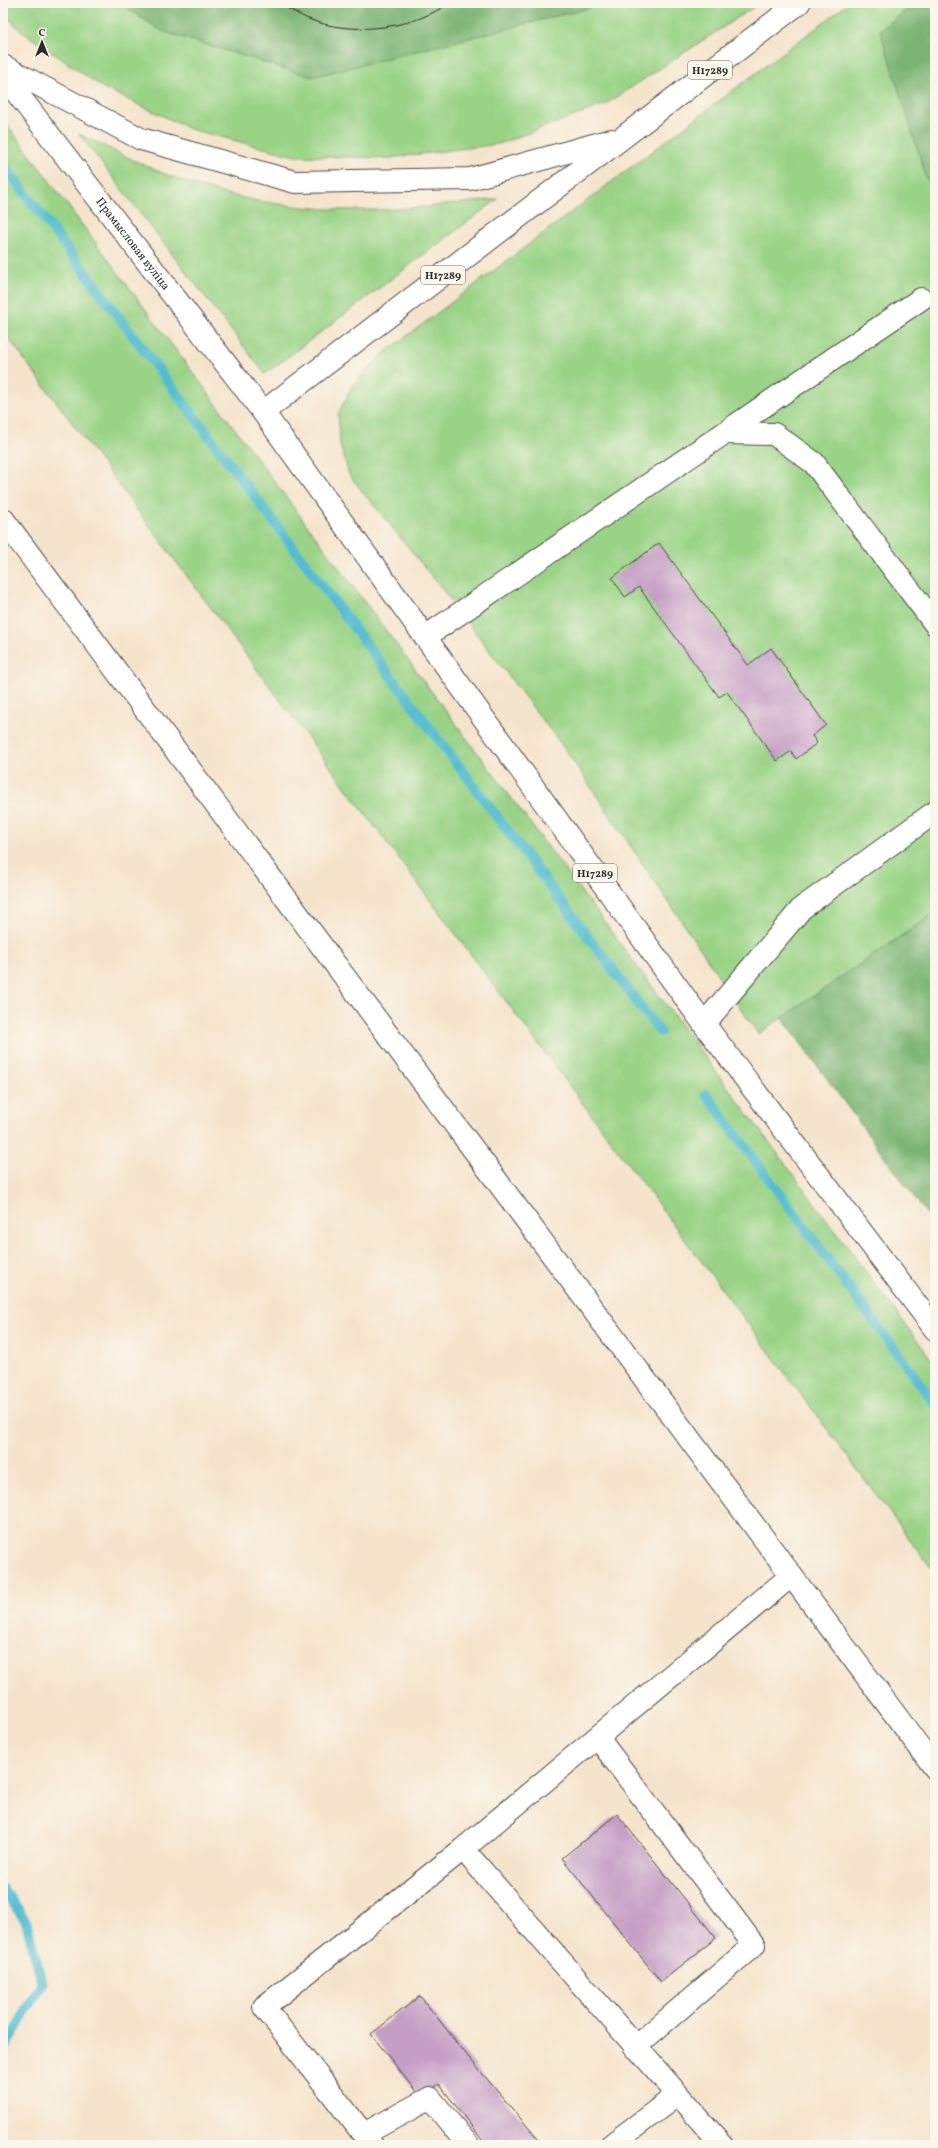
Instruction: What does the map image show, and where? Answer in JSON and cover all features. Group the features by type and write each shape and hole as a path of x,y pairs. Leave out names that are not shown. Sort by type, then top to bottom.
{"main road":[{"name":"Н17289","path":"799,3 263,412 704,1024 935,1329"},
{"path":"3,66 141,139 295,182 470,179 622,137"},
{"name":"Прамысловая вуліца","path":"3,75 263,412"},
{"path":"425,637 922,299"},
{"path":"725,433 774,434 814,463 935,624"},
{"path":"3,519 935,1768"},
{"path":"704,1024 802,908 935,812"},
{"path":"468,2145 430,2098 368,2139 264,2008 463,1849 791,1576"},
{"path":"598,1738 754,1944 635,2046"},
{"path":"463,1849 677,2096 722,2145"},
{"path":"611,2145 677,2096"}],"green space":[{"path":"3,3 119,3 162,31 312,77 609,3 760,3 606,104 499,144 389,158 295,156 190,129 102,87 21,31 3,12"},
{"path":"119,3 609,3 312,77 162,31"},
{"path":"849,3 916,3 881,30 926,177 935,188 935,913 758,1034 567,752 439,585 349,475 340,444 338,414 353,385 383,354"},
{"path":"916,3 935,3 935,188 926,177 880,30"},
{"path":"3,119 935,1364 935,1573 3,331"},
{"path":"79,134 139,163 185,182 238,197 276,204 315,208 371,210 426,207 498,199 265,374"},
{"path":"935,913 935,1225 782,1018"}],"building":[{"path":"659,543 748,665 771,648 826,725 812,736 817,743 796,759 791,751 777,761 727,692 719,697 639,587 625,597 612,578"},
{"path":"617,1814 716,1938 661,1982 562,1858"},
{"path":"420,1996 470,2059 543,2145 486,2145 439,2084 421,2098 371,2034"}],"waterway":[{"path":"3,164 660,1032"},
{"path":"706,1094 935,1404"},
{"path":"3,1889 26,1921 42,1983 3,2051"}],"tram line":[{"path":"278,3 317,22 350,28 385,27 403,23 435,12 449,3"}]}
